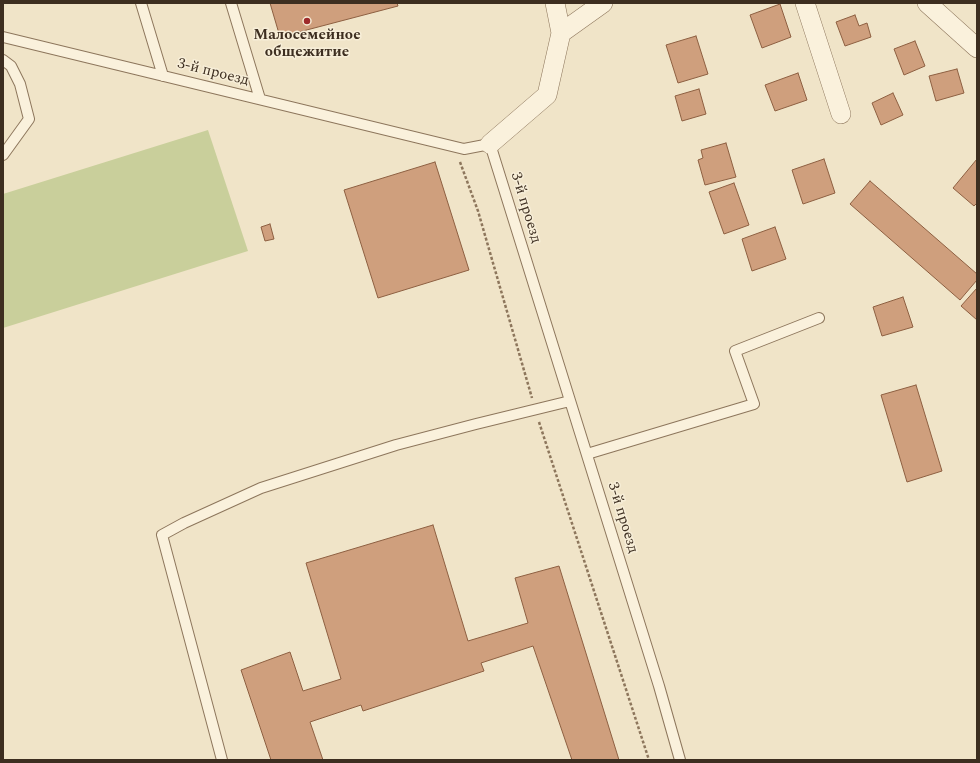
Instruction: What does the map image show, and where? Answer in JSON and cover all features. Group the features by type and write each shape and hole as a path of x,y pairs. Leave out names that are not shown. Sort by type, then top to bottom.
{"street":[{"path":"490,144 547,95 561,32 555,3"},
{"path":"561,32 603,3"},
{"path":"805,3 841,114"},
{"path":"927,3 977,48"}],"lane":[{"path":"141,3 163,76"},
{"path":"231,3 260,99"},
{"name":"3-й проезд","path":"3,37 464,149 490,144 659,686 680,760"},
{"path":"3,60 12,66 20,84 28,118 3,155"},
{"path":"587,454 754,404 735,351 819,318"},
{"path":"222,760 162,535 184,523 261,488 396,445 570,401"}],"path":[{"path":"464,149 460,161 478,212 535,410 649,760"}],"green space":[{"path":"208,130 248,251 3,328 3,194"}],"building":[{"name":"Малосемейное общежитие","path":"270,3 397,3 398,6 280,37"},
{"path":"780,4 791,37 762,48 750,15"},
{"path":"855,15 859,26 867,23 871,37 845,46 836,22"},
{"path":"696,36 708,74 678,83 666,45"},
{"path":"915,41 925,66 904,75 894,49"},
{"path":"957,69 964,93 936,101 929,76"},
{"path":"798,73 807,100 775,111 765,85"},
{"path":"699,89 706,114 682,121 675,96"},
{"path":"893,93 903,115 881,125 872,103"},
{"path":"726,143 736,177 705,185 698,160 703,158 701,150"},
{"path":"824,159 835,193 803,204 792,170"},
{"path":"977,159 977,203 974,206 953,188"},
{"path":"435,162 469,270 378,298 344,190"},
{"path":"870,181 977,274 977,280 960,300 850,204"},
{"path":"734,183 749,225 724,234 709,192"},
{"path":"270,224 274,239 265,241 261,227"},
{"path":"775,227 786,259 752,271 742,239"},
{"path":"977,288 977,320 961,306"},
{"path":"903,297 913,327 882,336 873,307"},
{"path":"916,385 942,471 907,482 881,395"},
{"path":"433,525 468,641 528,623 515,578 559,566 619,760 572,760 533,646 481,663 484,671 363,711 361,705 310,722 323,760 271,760 241,670 290,652 303,691 341,679 306,563"}],"place":[{"name":"Малосемейное общежитие","path":"307,21"}]}
